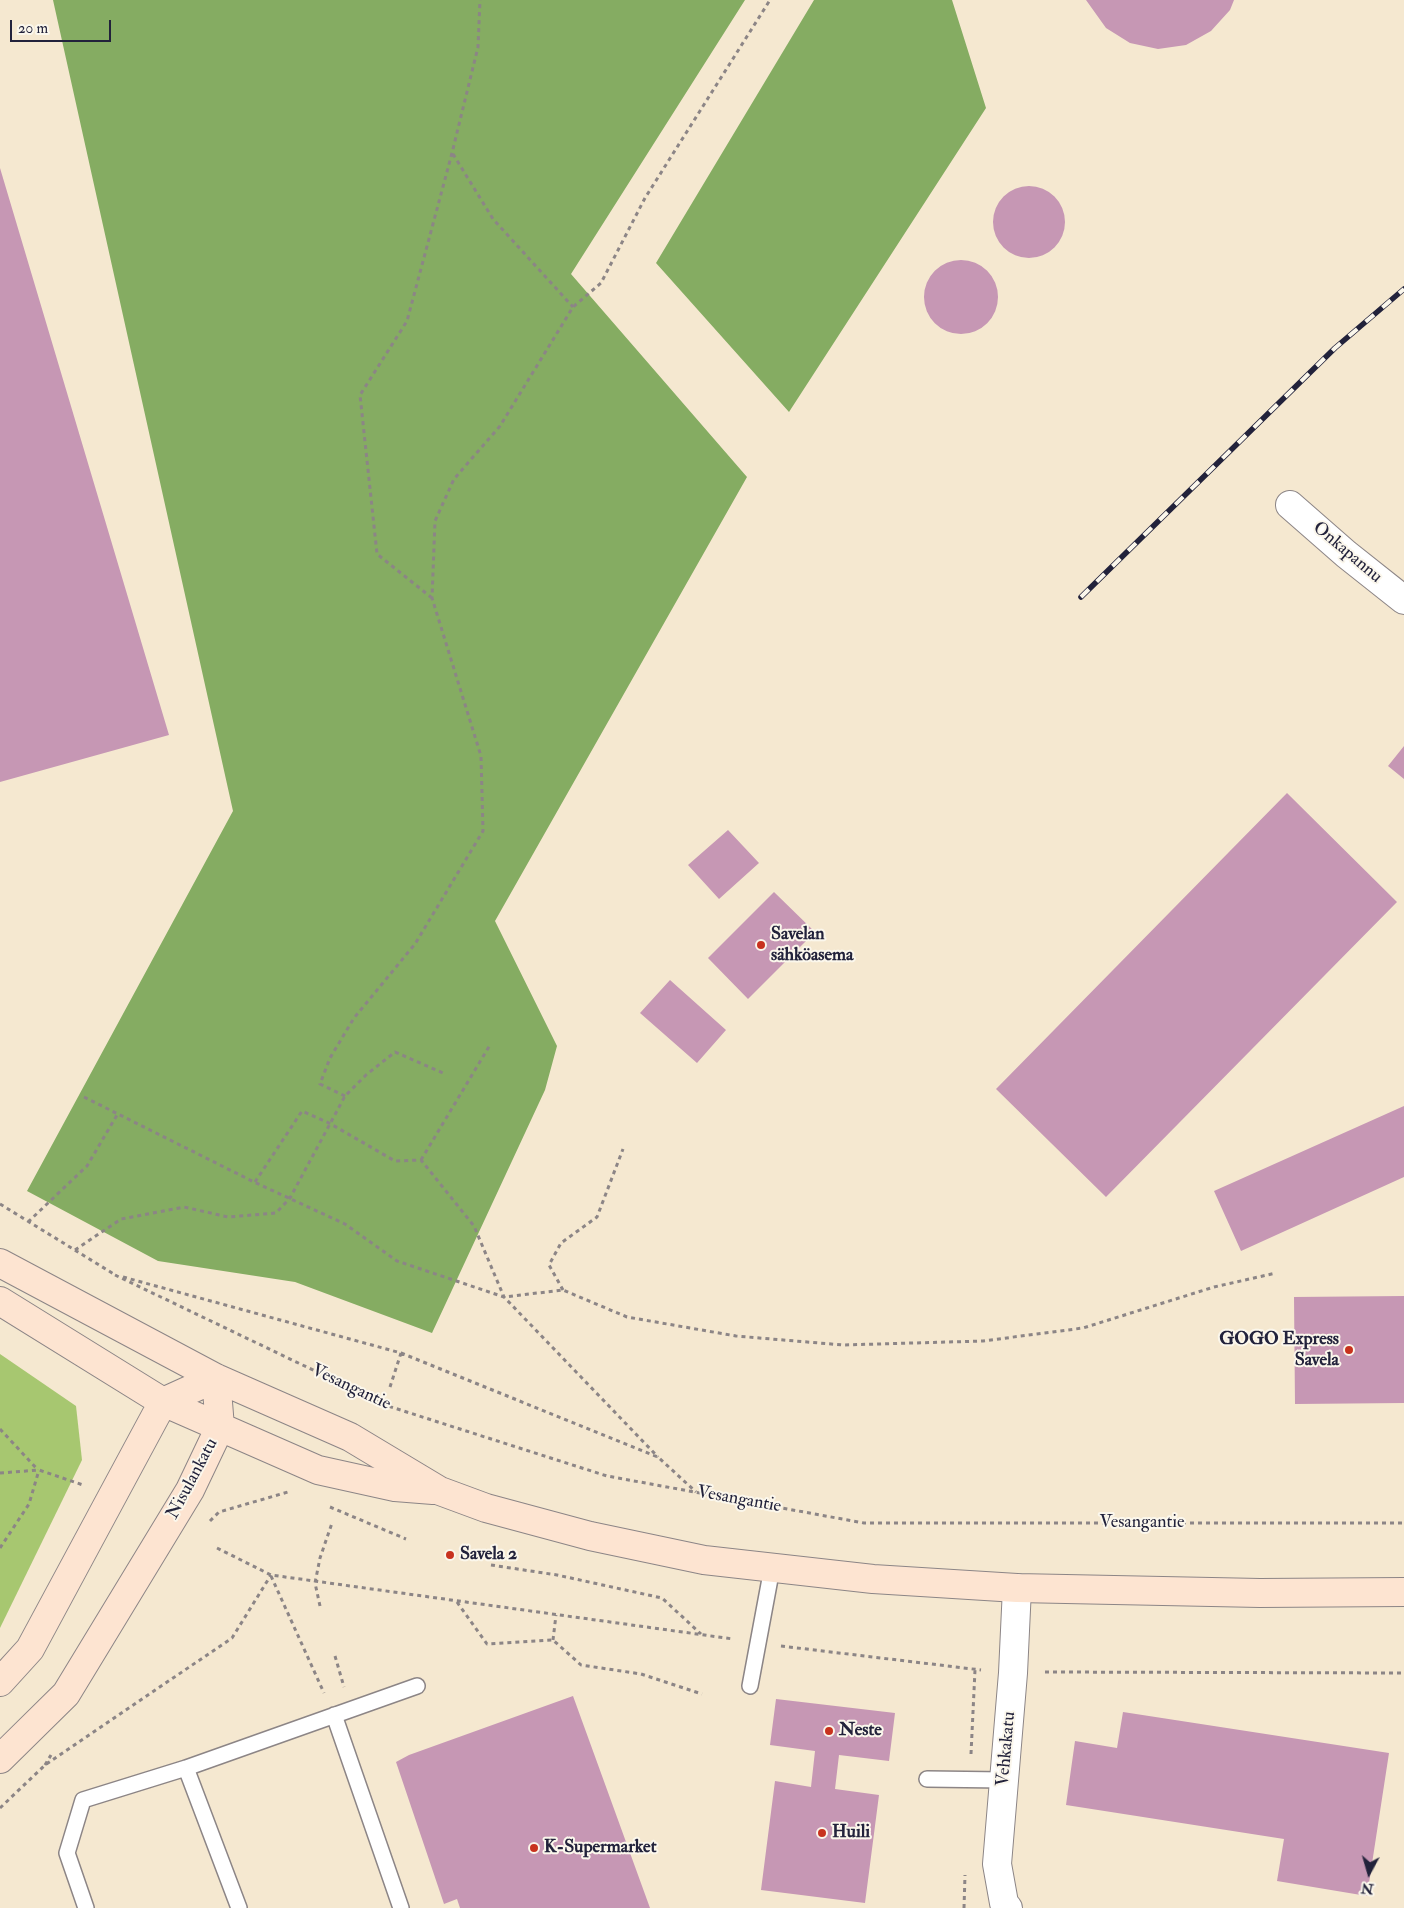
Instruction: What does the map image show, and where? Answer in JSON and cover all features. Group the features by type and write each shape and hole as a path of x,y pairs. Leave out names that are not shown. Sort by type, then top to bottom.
{"main road":[{"path":"0,1263 216,1378 350,1437 440,1491 486,1508 590,1536 704,1560 873,1579 1017,1588 1260,1593 1404,1592"},
{"path":"0,1301 163,1402 318,1470 396,1488 440,1491"},
{"path":"0,1682 30,1649 163,1402 216,1378"},
{"name":"Nisulankatu","path":"0,1759 66,1694 190,1490 220,1427 216,1378"}],"street":[{"name":"Onkapannu","path":"1290,505 1346,554 1404,600"},
{"name":"Vehkakatu","path":"1000,1906 997,1864 1013,1673 1017,1588"}],"lane":[{"path":"750,1686 772,1568"},
{"path":"86,1908 67,1853 83,1800 186,1768 417,1686"},
{"path":"334,1715 401,1908"},
{"path":"186,1768 239,1908"},
{"path":"927,1779 1004,1780"}],"path":[{"path":"432,598 377,554 360,396 407,321 452,153 478,46 480,0"},
{"path":"345,1096 320,1084 330,1058 354,1018 415,944 483,831 481,756 456,683 432,598 435,521 454,479 500,426 573,307 600,283 645,198 770,0"},
{"path":"452,153 493,219 573,307"},
{"path":"421,1160 490,1045"},
{"path":"75,1250 121,1219 184,1207 228,1217 276,1213 290,1198 345,1096 366,1075 395,1052 443,1073"},
{"path":"84,1097 254,1182 345,1224 397,1261 504,1297 563,1290 628,1317 736,1336 843,1345 983,1341 1083,1328 1214,1287 1276,1273"},
{"path":"254,1182 302,1110 329,1123 395,1161 421,1160"},
{"path":"28,1222 87,1166 117,1115"},
{"path":"563,1290 549,1265 561,1243 597,1217 623,1149"},
{"path":"421,1160 474,1226 504,1297 658,1458 696,1492"},
{"path":"0,1204 115,1275 401,1353 658,1458"},
{"name":"Vesangantie","path":"115,1275 388,1406 607,1476 864,1523 1404,1523"},
{"path":"390,1388 401,1353"},
{"path":"0,1429 38,1470"},
{"path":"0,1548 30,1504 38,1470"},
{"path":"0,1474 38,1470 92,1488"},
{"path":"206,1526 219,1512 293,1491"},
{"path":"327,1506 406,1539"},
{"path":"320,1606 315,1583 320,1558 332,1523"},
{"path":"217,1548 271,1575 315,1583 758,1643 1013,1673 1404,1673"},
{"path":"491,1565 558,1574 662,1598 701,1635"},
{"path":"271,1575 334,1715"},
{"path":"0,1808 45,1765 232,1638 271,1575"},
{"path":"457,1602 487,1644 553,1640 581,1665 641,1674 702,1694"},
{"path":"553,1640 556,1615"},
{"path":"334,1656 350,1709"},
{"path":"45,1765 55,1749"}],"green space":[{"path":"53,0 745,0 571,274 747,477 495,921 557,1046 545,1090 432,1333 295,1282 158,1261 27,1191 233,811"},
{"path":"814,0 952,0 986,108 789,412 656,263"},
{"path":"0,1354 76,1406 82,1460 0,1628"}],"building":[{"path":"1086,0 1234,0 1230,10 1211,31 1186,45 1158,49 1130,43 1106,28"},
{"path":"0,168 169,735 0,782"},
{"path":"1036,186 1055,196 1063,208 1065,222 1063,236 1055,248 1043,256 1022,258 1003,248 995,236 993,215 1003,196 1015,188"},
{"path":"961,260 975,263 987,271 995,283 998,297 995,311 987,323 975,331 961,334 947,331 935,323 927,311 924,297 927,283 935,271 947,263"},
{"path":"1404,746 1404,779 1388,766"},
{"path":"1287,793 1397,902 1106,1197 996,1089"},
{"path":"728,830 759,863 719,899 688,865"},
{"name":"Savelan sähköasema","path":"774,892 815,932 748,999 708,958"},
{"path":"670,980 726,1030 697,1063 640,1013"},
{"path":"1404,1106 1404,1177 1241,1251 1214,1191"},
{"name":"GOGO Express Savela","path":"1404,1296 1404,1403 1295,1404 1294,1297"},
{"name":"K-Supermarket","path":"573,1696 650,1908 460,1908 457,1899 444,1904 396,1762 409,1755"},
{"path":"776,1699 895,1713 889,1761 839,1755 835,1789 879,1795 865,1903 761,1890 775,1781 811,1787 815,1751 770,1745"},
{"path":"1123,1712 1389,1753 1367,1896 1277,1881 1284,1839 1066,1805 1075,1741 1117,1748"}],"railway":[{"path":"1081,597 1335,348 1404,289"}],"place":[{"name":"Savelan sähköasema","path":"761,945"},
{"name":"GOGO Express Savela","path":"1349,1350"},
{"name":"Savela 2","path":"450,1555"},
{"name":"Neste","path":"829,1731"},
{"name":"Huili","path":"822,1833"},
{"name":"K-Supermarket","path":"534,1848"}]}
